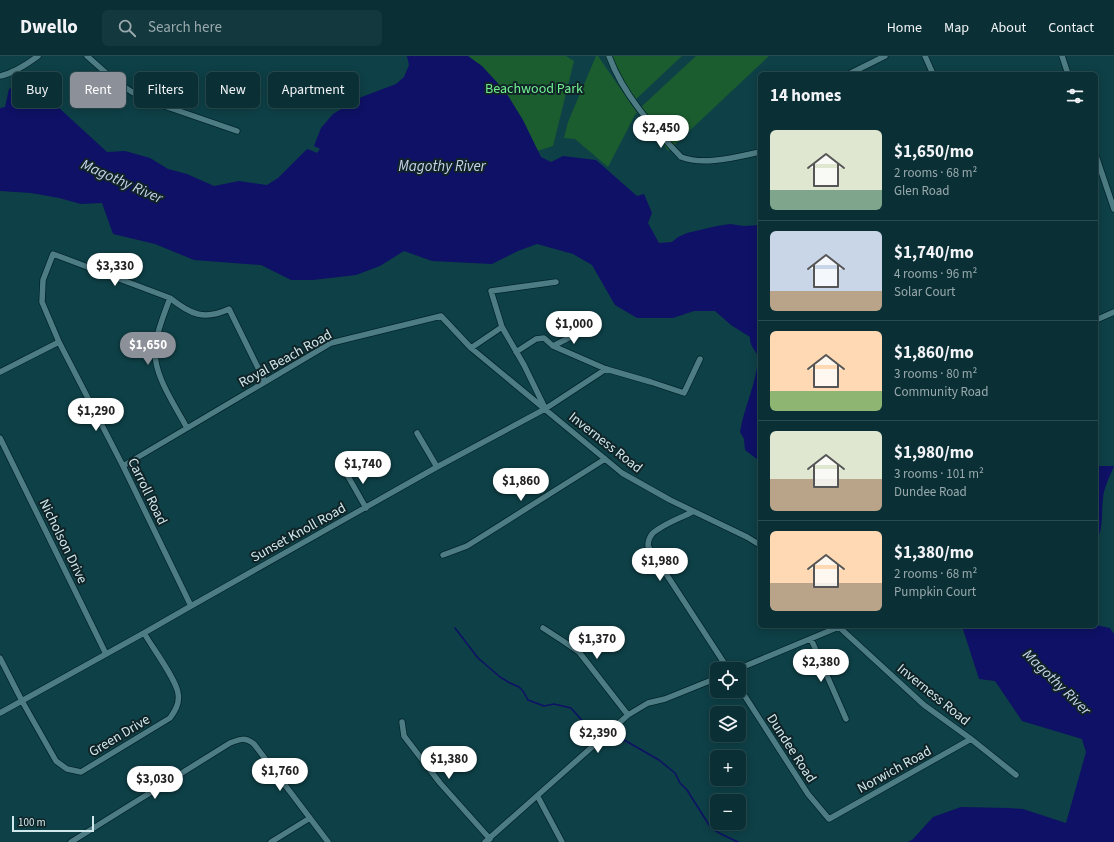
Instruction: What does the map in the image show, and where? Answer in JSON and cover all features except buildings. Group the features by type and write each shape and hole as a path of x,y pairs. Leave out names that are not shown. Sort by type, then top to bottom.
{"street":[{"path":"0,76 21,68 38,56"},
{"path":"87,56 114,80 132,92 150,101 237,131"},
{"path":"609,56 615,73 638,108 661,136 681,156 690,160 706,161 758,152"},
{"path":"853,72 885,56"},
{"path":"925,56 932,72"},
{"path":"1062,56 1067,72"},
{"path":"1098,162 1114,209"},
{"name":"Carroll Road","path":"170,298 53,254 43,280 42,302 59,342 123,466 191,606"},
{"path":"545,409 502,327 491,291 556,282"},
{"path":"187,428 158,372 155,348 170,298 184,309 199,316 218,315 229,309 265,382"},
{"path":"1098,319 1114,312"},
{"name":"Royal Beach Road","path":"123,466 331,343 441,316 471,348"},
{"path":"471,348 502,327"},
{"path":"553,346 586,329"},
{"path":"516,352 540,337 544,338 553,346 606,369 684,393 700,359"},
{"path":"0,372 59,342"},
{"name":"Inverness Road","path":"471,348 622,473 692,512 747,537 758,544"},
{"name":"Sunset Knoll Road","path":"0,713 437,467 545,409 606,369"},
{"path":"417,433 437,467"},
{"name":"Nicholson Drive","path":"0,438 106,654"},
{"path":"443,556 467,546 605,459"},
{"path":"345,471 366,508"},
{"path":"692,512 652,534 648,546 723,662"},
{"path":"543,628 579,652 628,716"},
{"path":"746,666 811,639 828,628"},
{"name":"Inverness Road","path":"842,628 924,705 971,739 1016,775"},
{"name":"Green Drive","path":"22,701 56,761 67,769 81,772 170,718 177,708 178,693 173,681 144,633"},
{"path":"811,639 846,719"},
{"path":"0,658 22,701"},
{"path":"402,722 404,736 440,783 488,840 628,716 648,703 665,699 710,681"},
{"name":"Dundee Road","path":"746,698 808,794 829,819"},
{"path":"71,842 230,743 243,738 254,744 328,842"},
{"name":"Norwich Road","path":"829,819 971,739"},
{"path":"538,797 562,842"},
{"path":"271,842 310,818"}],"green space":[{"name":"Beachwood Park","path":"469,56 566,56 574,61 553,146 537,151"},
{"name":"Beachwood Park","path":"596,56 598,56 638,114 636,113 608,167 575,139 564,138 568,122"},
{"name":"Beachwood Park","path":"605,56 682,56 634,101"},
{"path":"696,56 769,56 668,151 639,109"}],"water":[{"name":"Magothy River","path":"407,56 468,56 482,66 505,91 523,120 541,157 551,162 563,156 596,160 637,196 644,194 652,213 648,223 659,243 672,242 678,237 687,233 717,226 730,224 744,226 758,225 758,356 751,344 750,337 731,325 715,311 694,311 673,318 637,318 615,305 592,265 573,254 537,244 518,251 492,264 432,261 404,251 380,266 356,275 313,280 291,280 261,265 194,260 155,244 113,234 102,203 81,204 31,193 0,191 0,108 5,107 9,89 12,87 12,108 59,108 107,152 125,151 150,158 168,169 187,174 214,186 239,181 267,185 278,178 306,150 308,149 317,153 320,149 314,146 321,128 333,114 343,108 359,108 359,98 396,84 404,77 409,65"},
{"name":"Magothy River","path":"758,359 758,459 745,450 744,439 740,432 755,378"},
{"path":"1098,466 1114,466 1107,482 1104,494 1098,538"},
{"name":"Magothy River","path":"1098,625 1110,628 1114,634 1114,842 908,842 913,839 933,817 961,807 1023,809 1066,823 1086,752 1082,739 1022,721 995,681 979,679 963,628 1098,628"}],"waterway":[{"path":"455,628 478,658 500,677 519,687 528,700 544,706 554,704 571,708 587,726 597,730"},
{"path":"619,737 659,760 675,773 680,783 687,790 711,828 738,842"}]}
